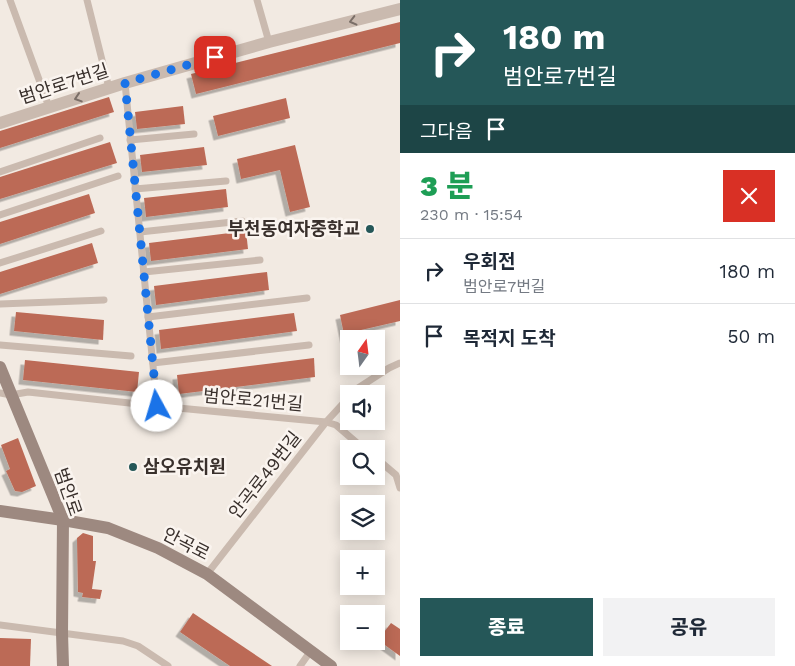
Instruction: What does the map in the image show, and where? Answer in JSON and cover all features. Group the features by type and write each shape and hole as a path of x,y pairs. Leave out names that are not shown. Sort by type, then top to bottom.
{"street":[{"name":"범안로7번길","path":"0,123 125,83 269,42 400,9"},
{"name":"범안로","path":"0,367 6,394 63,520 63,666"},
{"name":"안곡로","path":"0,511 108,528 158,548 206,574 331,666"}],"lane":[{"path":"10,0 49,107"},
{"path":"87,0 108,88"},
{"path":"257,0 269,42"},
{"path":"125,83 157,406"},
{"path":"130,140 194,134"},
{"path":"0,172 100,138"},
{"path":"0,215 118,176"},
{"path":"135,189 226,181"},
{"path":"140,232 242,220"},
{"path":"0,263 101,231"},
{"path":"144,272 260,260"},
{"path":"148,317 306,298"},
{"path":"0,304 104,300"},
{"path":"0,345 130,356"},
{"path":"153,363 309,345"},
{"path":"363,385 400,363"},
{"name":"범안로21번길","path":"6,394 28,392 326,422 336,426 353,440"},
{"name":"안곡로49번길","path":"206,574 340,407"},
{"path":"385,466 396,475 400,488"},
{"path":"0,625 104,638 138,646 168,666"},
{"path":"300,666 310,652"}],"building":[{"path":"400,22 400,43 196,94 191,74"},
{"path":"109,97 114,112 0,148 0,131"},
{"path":"286,98 290,118 218,136 213,116"},
{"path":"183,106 185,124 137,129 135,112"},
{"path":"110,142 117,163 0,199 0,177"},
{"path":"295,145 310,207 290,212 280,170 241,179 237,159"},
{"path":"204,147 207,165 142,172 140,155"},
{"path":"226,189 228,207 146,217 144,198"},
{"path":"89,194 95,213 0,244 0,222"},
{"path":"246,231 248,249 151,261 149,243"},
{"path":"92,243 98,263 0,294 0,272"},
{"path":"267,272 269,290 156,305 154,286"},
{"path":"400,300 400,321 361,330 343,330 340,315"},
{"path":"16,312 104,320 103,340 14,331"},
{"path":"294,313 297,331 161,349 159,330"},
{"path":"314,358 315,377 179,394 177,375"},
{"path":"25,360 139,372 137,392 23,380"},
{"path":"18,438 36,486 22,492 15,491 6,471 10,469 1,445"},
{"path":"83,533 93,536 93,561 96,561 92,589 102,590 100,599 82,597 83,593 78,592 77,538"},
{"path":"193,613 272,666 230,666 180,632"},
{"path":"391,623 400,629 400,656 385,645 385,631"},
{"path":"0,638 31,639 30,666 0,666"}],"place":[{"name":"부천동여자중학교","path":"370,229"},
{"name":"삼오유치원","path":"133,467"}],"route":[{"path":"157,406 125,83 215,57"}]}
